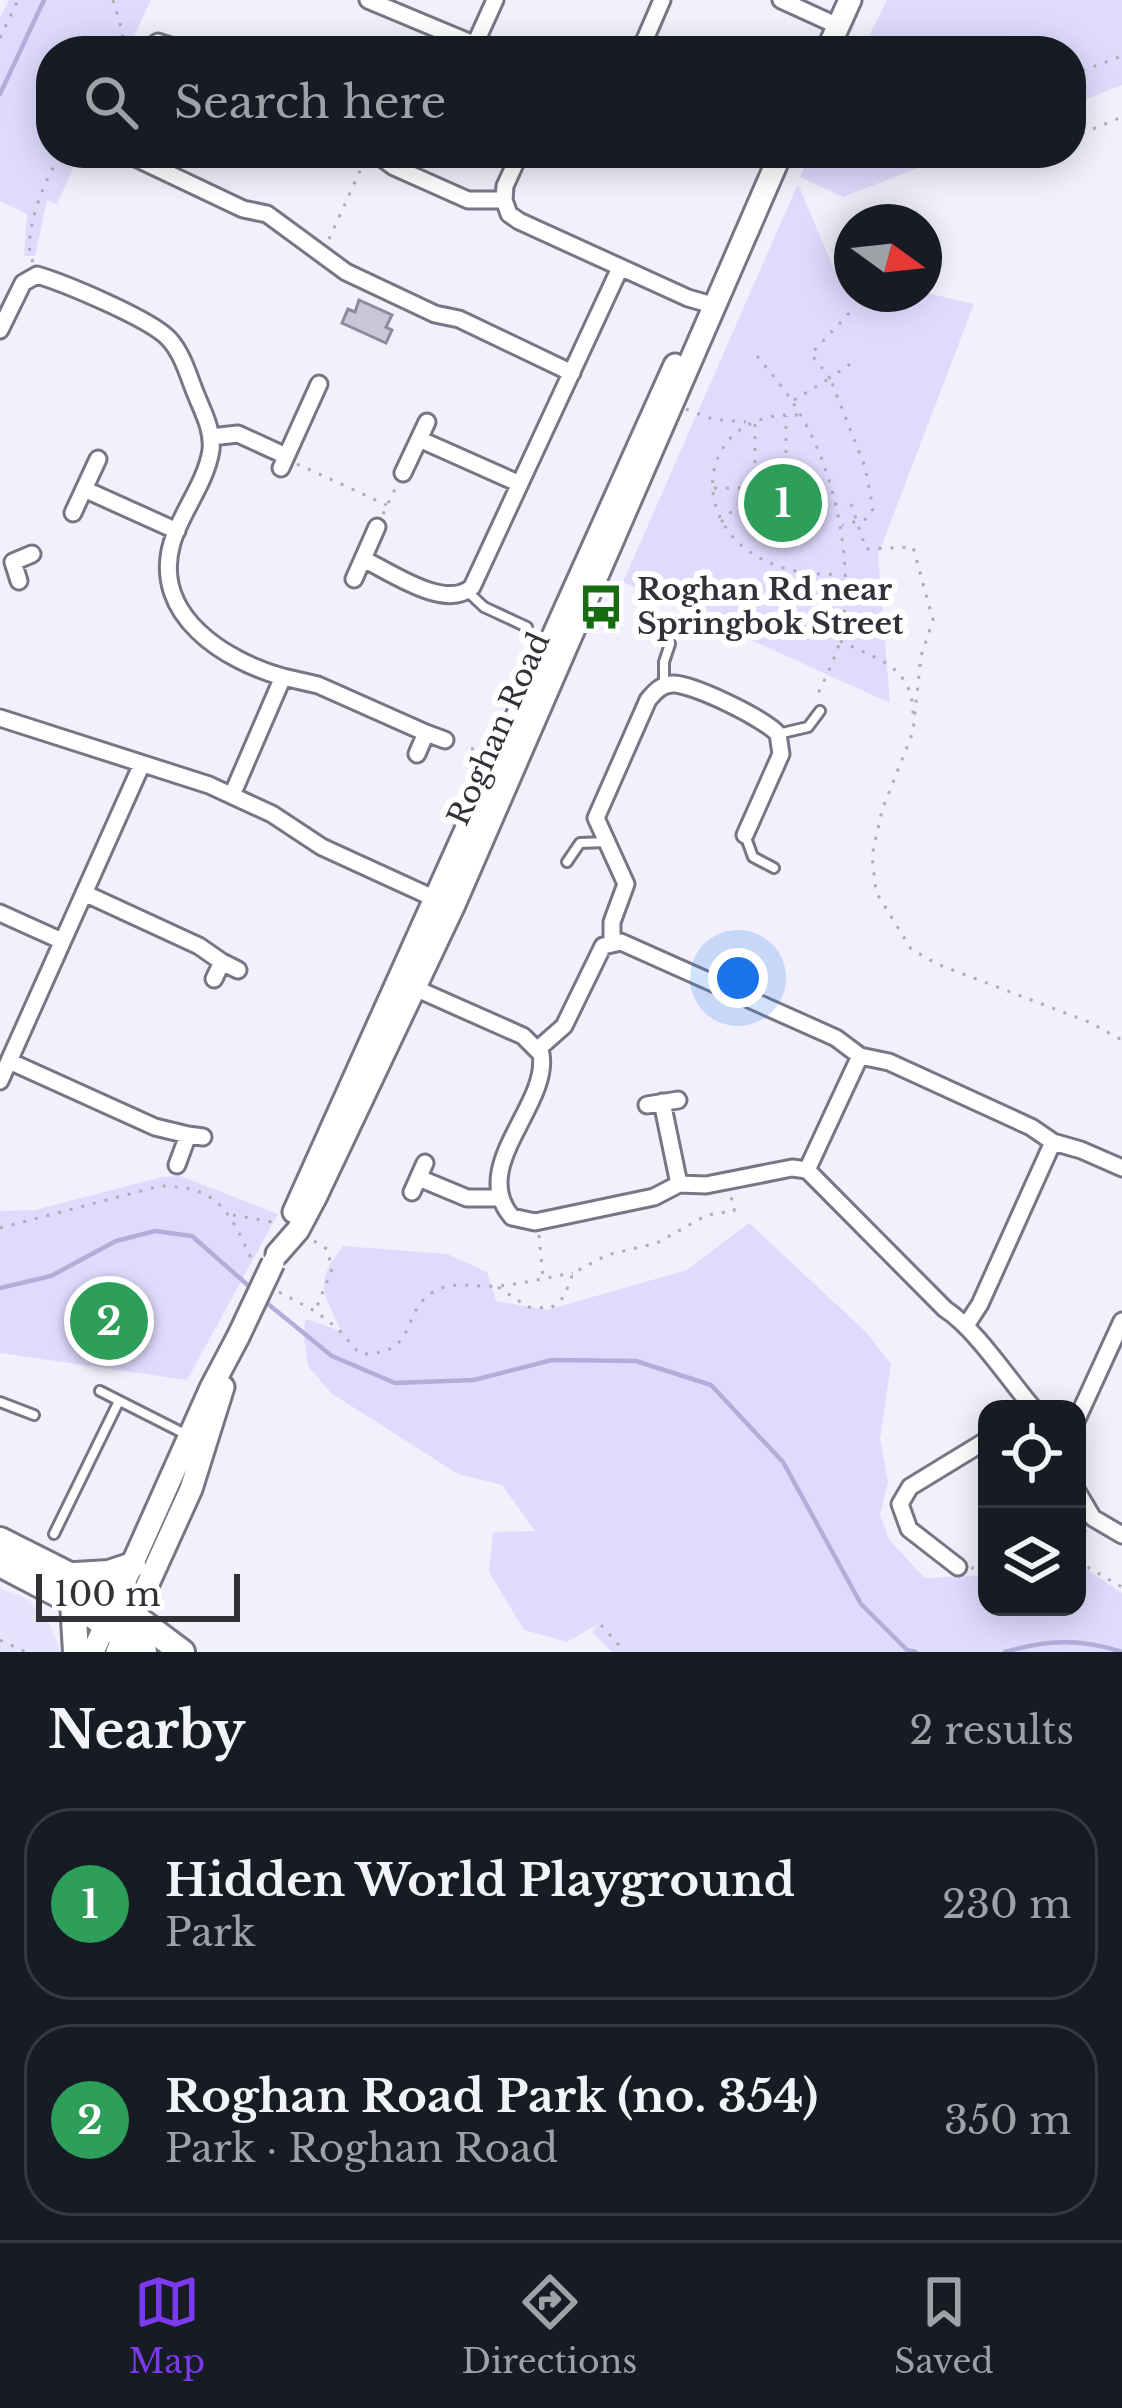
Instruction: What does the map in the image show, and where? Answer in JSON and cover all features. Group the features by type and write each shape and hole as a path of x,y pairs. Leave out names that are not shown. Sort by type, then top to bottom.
{"main road":[{"path":"833,36 850,0"},
{"name":"Roghan Road","path":"124,1630 133,1564 198,1440 235,1344 444,903 710,305 716,273 753,216 775,168"},
{"name":"Roghan Road","path":"93,1652 124,1630 184,1507 198,1440"},
{"path":"0,1540 73,1575 124,1630"},
{"path":"0,1564 124,1630 182,1652"},
{"path":"73,1575 109,1573 133,1564"},
{"path":"73,1602 76,1652"}],"street":[{"path":"368,0 450,36"},
{"path":"486,36 495,0"},
{"path":"646,36 662,0"},
{"path":"782,0 838,26"},
{"path":"157,168 243,209 267,214 346,272 572,373"},
{"path":"396,168 468,200 504,200"},
{"path":"513,168 504,200 509,214 519,221 710,305"},
{"path":"363,559 446,596 468,592 620,268"},
{"path":"0,330 22,283 37,275 165,334 177,350 211,437 209,458 177,531 169,569 179,604 195,632 225,652 318,685 445,740"},
{"path":"211,437 243,436 284,462 319,384"},
{"path":"403,473 427,422"},
{"path":"419,439 520,484"},
{"path":"73,513 98,459"},
{"path":"85,489 177,531"},
{"path":"354,579 377,527"},
{"path":"20,581 6,559 32,554"},
{"path":"232,795 283,676"},
{"path":"612,942 612,922 626,884 597,825 600,804 648,700 664,685 692,688 766,723 778,734 779,761 745,836"},
{"path":"0,718 232,795 322,847 444,903"},
{"path":"417,754 426,733"},
{"path":"0,1081 142,764"},
{"path":"84,893 199,946 238,970"},
{"path":"0,913 62,941"},
{"path":"538,1049 564,1026 603,946 626,943 836,1038 860,1056 889,1062 1031,1127 1053,1142 1122,1168"},
{"path":"214,979 222,962"},
{"path":"407,984 523,1036 538,1049 541,1073 506,1153 501,1198 512,1217 529,1223 653,1197 680,1184 725,1182 792,1168 807,1170 945,1309 967,1324 1022,1400"},
{"path":"807,1170 860,1056"},
{"path":"9,1061 155,1126 196,1136 177,1166"},
{"path":"662,1102 680,1184"},
{"path":"967,1324 1053,1142"},
{"path":"419,1178 466,1198 501,1198"},
{"path":"1084,1400 1118,1313"},
{"path":"958,1567 909,1529 900,1504 910,1486 978,1445"},
{"path":"1086,1506 1093,1518 1122,1535"}],"lane":[{"path":"468,592 484,607 527,627"},
{"path":"664,685 670,644"},
{"path":"778,734 808,727 820,711"},
{"path":"745,836 753,856 774,868"},
{"path":"567,862 580,843 606,842"},
{"path":"100,1391 198,1440"},
{"path":"54,1534 119,1401"},
{"path":"0,1402 34,1415"}],"path":[{"path":"0,38 18,0"},
{"path":"113,0 122,25 120,36"},
{"path":"1086,69 1122,56"},
{"path":"1086,132 1122,117"},
{"path":"37,275 28,254 51,168"},
{"path":"322,256 364,168"},
{"path":"839,526 871,516 872,498 854,435 830,378 811,354 850,312"},
{"path":"757,356 800,415 825,473 839,526 843,574 839,641 814,701"},
{"path":"793,401 850,364"},
{"path":"691,411 725,422 800,415"},
{"path":"721,522 786,457 786,414"},
{"path":"751,421 755,488"},
{"path":"751,421 718,460 712,488 721,522 746,552 765,561 795,571 843,574"},
{"path":"284,462 387,505"},
{"path":"377,527 403,473"},
{"path":"712,488 745,488 755,479"},
{"path":"851,504 866,549 913,547 933,620 921,656 913,732 882,810 872,856 876,892 891,922 911,949 937,964 1089,1022 1122,1040"},
{"path":"839,641 905,677 914,702 913,732"},
{"path":"471,749 479,748 477,752 488,756"},
{"path":"573,1273 564,1297 551,1309 528,1307 497,1286 573,1273 607,1255 657,1244 707,1215 734,1210 725,1182"},
{"path":"231,1215 279,1222"},
{"path":"539,1235 543,1278"},
{"path":"315,1242 327,1249 332,1268 315,1311"},
{"path":"1086,1566 1122,1587"},
{"path":"601,1625 625,1652"},
{"path":"0,1640 26,1652"}],"shaded area":[{"path":"9,0 151,0 134,36 36,36 36,168 73,168 57,204 47,201 35,256 24,256 27,214 0,201 0,18"},
{"path":"887,0 1122,0 1122,85 1086,99 1086,36 869,36"},
{"path":"804,168 917,168 843,197 800,177"},
{"path":"798,184 834,269 834,312 942,312 942,296 974,304 878,555 890,703 623,582"},
{"path":"180,1176 278,1214 187,1380 0,1353 0,1211 35,1210"},
{"path":"749,1223 866,1332 891,1364 880,1439 888,1482 880,1515 890,1541 925,1578 978,1575 978,1616 1086,1616 1086,1569 1122,1593 1122,1652 612,1652 592,1632 598,1624 567,1642 524,1630 489,1572 493,1532 535,1531 502,1485 458,1474 331,1393 308,1366 306,1319 341,1331 324,1279 343,1246 447,1254 487,1272 496,1301 547,1310 687,1270"},
{"path":"0,1589 22,1596 47,1618 61,1652 0,1652"}],"building":[{"path":"359,300 392,315 386,343 342,323 348,309 355,312"}],"waterway":[{"path":"0,94 44,0"},
{"path":"0,1288 51,1276 116,1241 155,1231 192,1236 251,1288"},
{"path":"263,1300 332,1356 395,1383 474,1380 552,1360 636,1361 711,1385 783,1462 861,1604 907,1650 916,1652"},
{"path":"1005,1652 1064,1642 1122,1652"}],"place":[{"name":"Hidden World Playground","path":"783,503"},
{"name":"Roghan Rd near Springbok Street","path":"601,607"},
{"name":"Roghan Road Park (no. 354)","path":"109,1321"}]}
